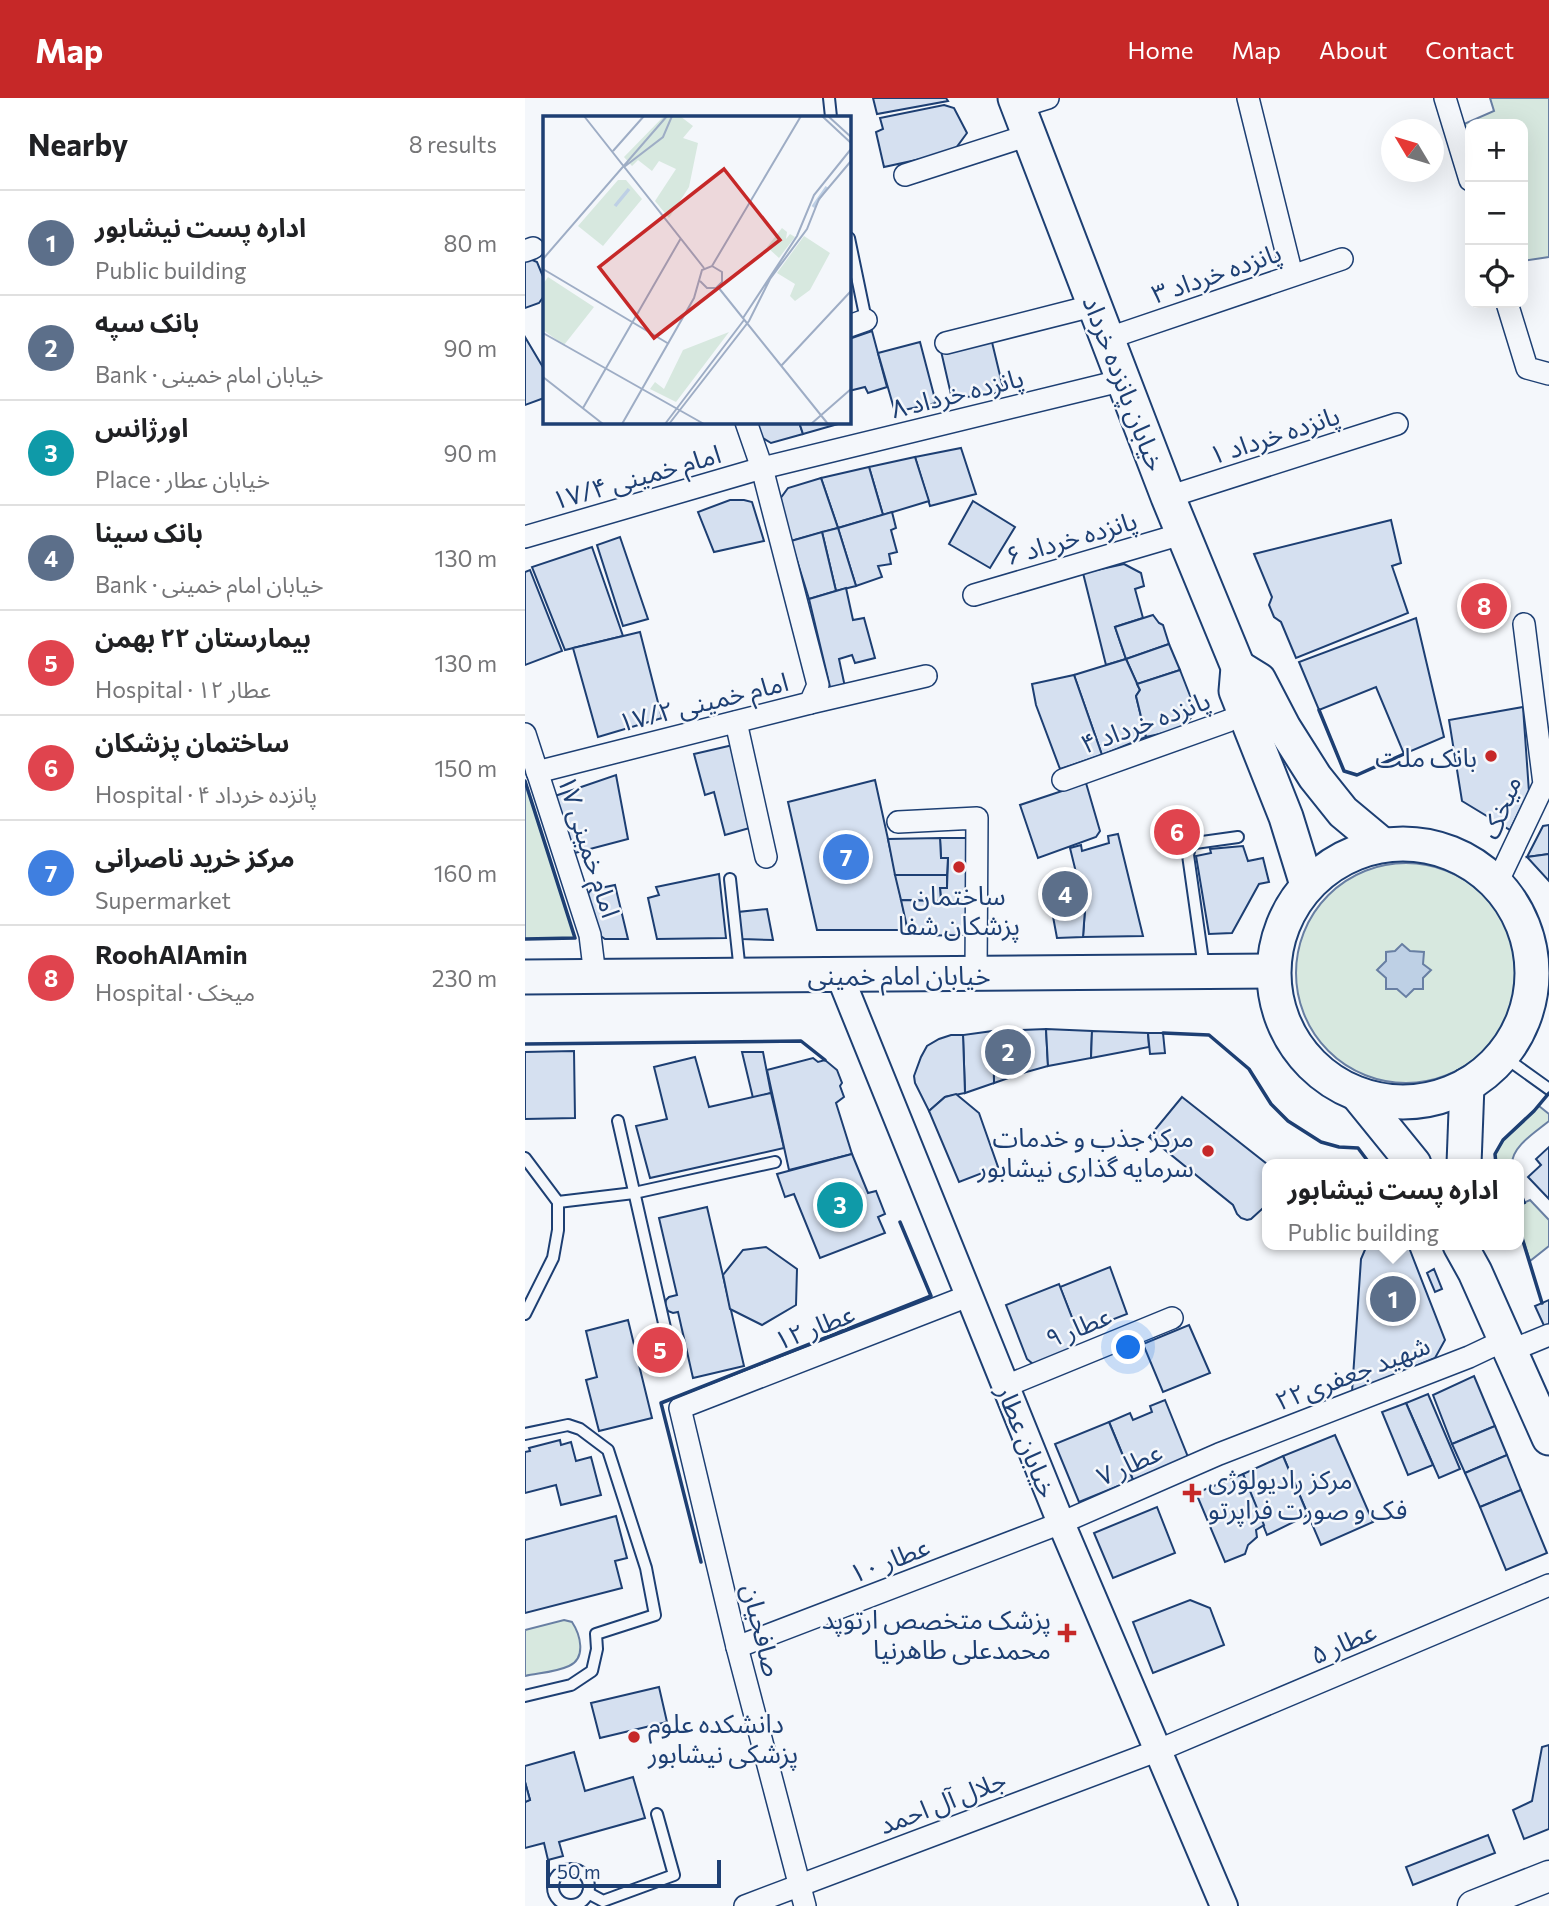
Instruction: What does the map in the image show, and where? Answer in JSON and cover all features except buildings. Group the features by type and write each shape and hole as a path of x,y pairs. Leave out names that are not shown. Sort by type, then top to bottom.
{"main road":[{"name":"خیابان پانزده خرداد","path":"1028,110 1095,304 1168,497 1238,667 1236,691 1286,817 1307,885"},
{"name":"خیابان پانزده خرداد","path":"1238,667 1259,680 1284,728 1343,813 1379,842"},
{"path":"1379,842 1432,846 1467,859 1497,883 1518,912 1541,981 1518,1033 1503,1056 1467,1085 1428,1100 1392,1102 1358,1095 1329,1080 1305,1059 1287,1033 1276,1003 1273,971 1277,940 1289,911 1307,885 1330,865 1379,842"},
{"name":"خیابان امام خمینی","path":"525,977 1273,971"},
{"path":"1464,1159 1467,1085"},
{"path":"1358,1095 1410,1159"},
{"path":"1469,1254 1549,1438"},
{"path":"1473,1906 1549,1876"}],"street":[{"path":"1248,98 1292,275"},
{"path":"1445,98 1465,164"},
{"path":"905,175 1028,110"},
{"name":"پانزده خرداد ۳","path":"1109,338 1342,259"},
{"path":"946,344 1095,304"},
{"path":"1509,308 1527,368 1549,374"},
{"name":"پانزده خرداد ۸","path":"762,468 1124,380"},
{"name":"امام خمینی ۱۷/۲","path":"537,772 810,704 818,685 762,468 747,424"},
{"name":"پانزده خرداد ۱","path":"1168,497 1397,424"},
{"name":"امام خمینی ۱۷/۴","path":"525,537 762,468"},
{"name":"پانزده خرداد ۶","path":"974,595 1185,533"},
{"name":"میخک","path":"1497,883 1544,784 1524,624"},
{"path":"810,704 926,676"},
{"name":"پانزده خرداد ۴","path":"1063,780 1228,722 1245,713"},
{"path":"736,722 766,857"},
{"name":"امام خمینی ۱۷","path":"525,734 590,935 595,976"},
{"path":"898,822 978,818 976,973"},
{"name":"خیابان عطار","path":"839,974 1061,1523 1224,1906"},
{"name":"عطار ۱۲","path":"680,1408 968,1296"},
{"name":"عطار ۹","path":"1006,1386 1172,1318"},
{"name":"شهید جعفری۲۲","path":"1219,1454 1469,1357 1549,1335"},
{"name":"صافحیان","path":"680,1408 737,1647 805,1906"},
{"name":"عطار ۷","path":"1061,1523 1219,1454"},
{"name":"عطار ۱۰","path":"737,1647 1061,1523"},
{"name":"عطار ۵","path":"1159,1750 1549,1585"},
{"name":"جلال آل احمد","path":"745,1906 1159,1750"}],"lane":[{"path":"829,98 831,116"},
{"path":"851,259 857,323"},
{"path":"1205,971 1188,855 1190,847 1195,843 1238,837"},
{"path":"730,879 740,975"},
{"path":"1503,1056 1549,1089"},
{"path":"618,1121 671,1354"},
{"path":"525,1158 558,1202 558,1230 553,1258 525,1314"},
{"path":"558,1202 634,1193 775,1162"},
{"path":"525,1434 568,1425 580,1429 608,1450 646,1568 655,1615 596,1634 597,1649 592,1671 571,1685 525,1696"},
{"path":"588,1893 603,1901 674,1875 657,1814"},
{"path":"569,1869 581,1872 588,1881 588,1893 574,1905 563,1903 555,1895 553,1884 559,1874 569,1869"}],"shaded area":[{"path":"1490,98 1549,98 1549,257 1528,260 1528,119 1476,119 1494,111"},
{"path":"525,781 575,938 525,939"},
{"path":"1406,863 1427,865 1458,876 1484,895 1503,921 1514,952 1514,994 1503,1025 1484,1051 1458,1070 1427,1081 1406,1083 1385,1081 1354,1070 1328,1051 1309,1025 1298,994 1296,973 1298,952 1309,921 1328,895 1354,876 1385,865"},
{"path":"1539,1106 1549,1114 1549,1121 1520,1145 1513,1159 1496,1159 1495,1154 1503,1140"},
{"path":"1530,1200 1549,1220 1549,1246 1530,1261 1524,1243 1524,1203"},
{"path":"564,1620 572,1622 577,1633 580,1652 575,1662 564,1668 525,1676 525,1630"}],"water":[{"path":"1402,944 1410,951 1424,952 1423,964 1431,970 1423,978 1423,989 1414,989 1406,997 1397,989 1386,989 1386,978 1377,970 1386,961 1386,952 1395,951"}],"wall":[{"path":"1319,710 1344,771 1357,775 1404,754"},
{"path":"525,781 575,938 525,939"},
{"path":"1163,1033 1209,1035 1249,1069 1271,1104 1288,1121 1321,1142 1358,1148 1366,1159"},
{"path":"525,1044 801,1041 825,1060"},
{"path":"1496,1159 1495,1154 1503,1140 1549,1093"},
{"path":"701,1562 661,1403 931,1296 900,1222"},
{"path":"1524,1244 1542,1303"}],"place":[{"name":"RoohAlAmin","path":"1484,606"},
{"name":"بانک ملت","path":"1491,756"},
{"name":"ساختمان پزشکان","path":"1177,832"},
{"name":"مرکز خرید ناصرانی","path":"846,857"},
{"name":"ساختمان پزشکان شفا","path":"959,867"},
{"name":"بانک سینا","path":"1065,894"},
{"name":"بانک سپه","path":"1008,1052"},
{"name":"مرکز جذب و خدمات سرمایه گذاری نیشابور","path":"1208,1151"},
{"name":"اورژانس","path":"840,1205"},
{"name":"اداره پست نیشابور","path":"1393,1299"},
{"name":"بیمارستان ۲۲ بهمن","path":"660,1350"},
{"name":"مرکز رادیولوژی فک و صورت فراپرتو","path":"1192,1493"},
{"name":"پزشک متخصص ارتوپد محمدعلی طاهرنیا","path":"1067,1633"},
{"name":"دانشکده علوم پزشکی نیشابور","path":"634,1737"}]}
